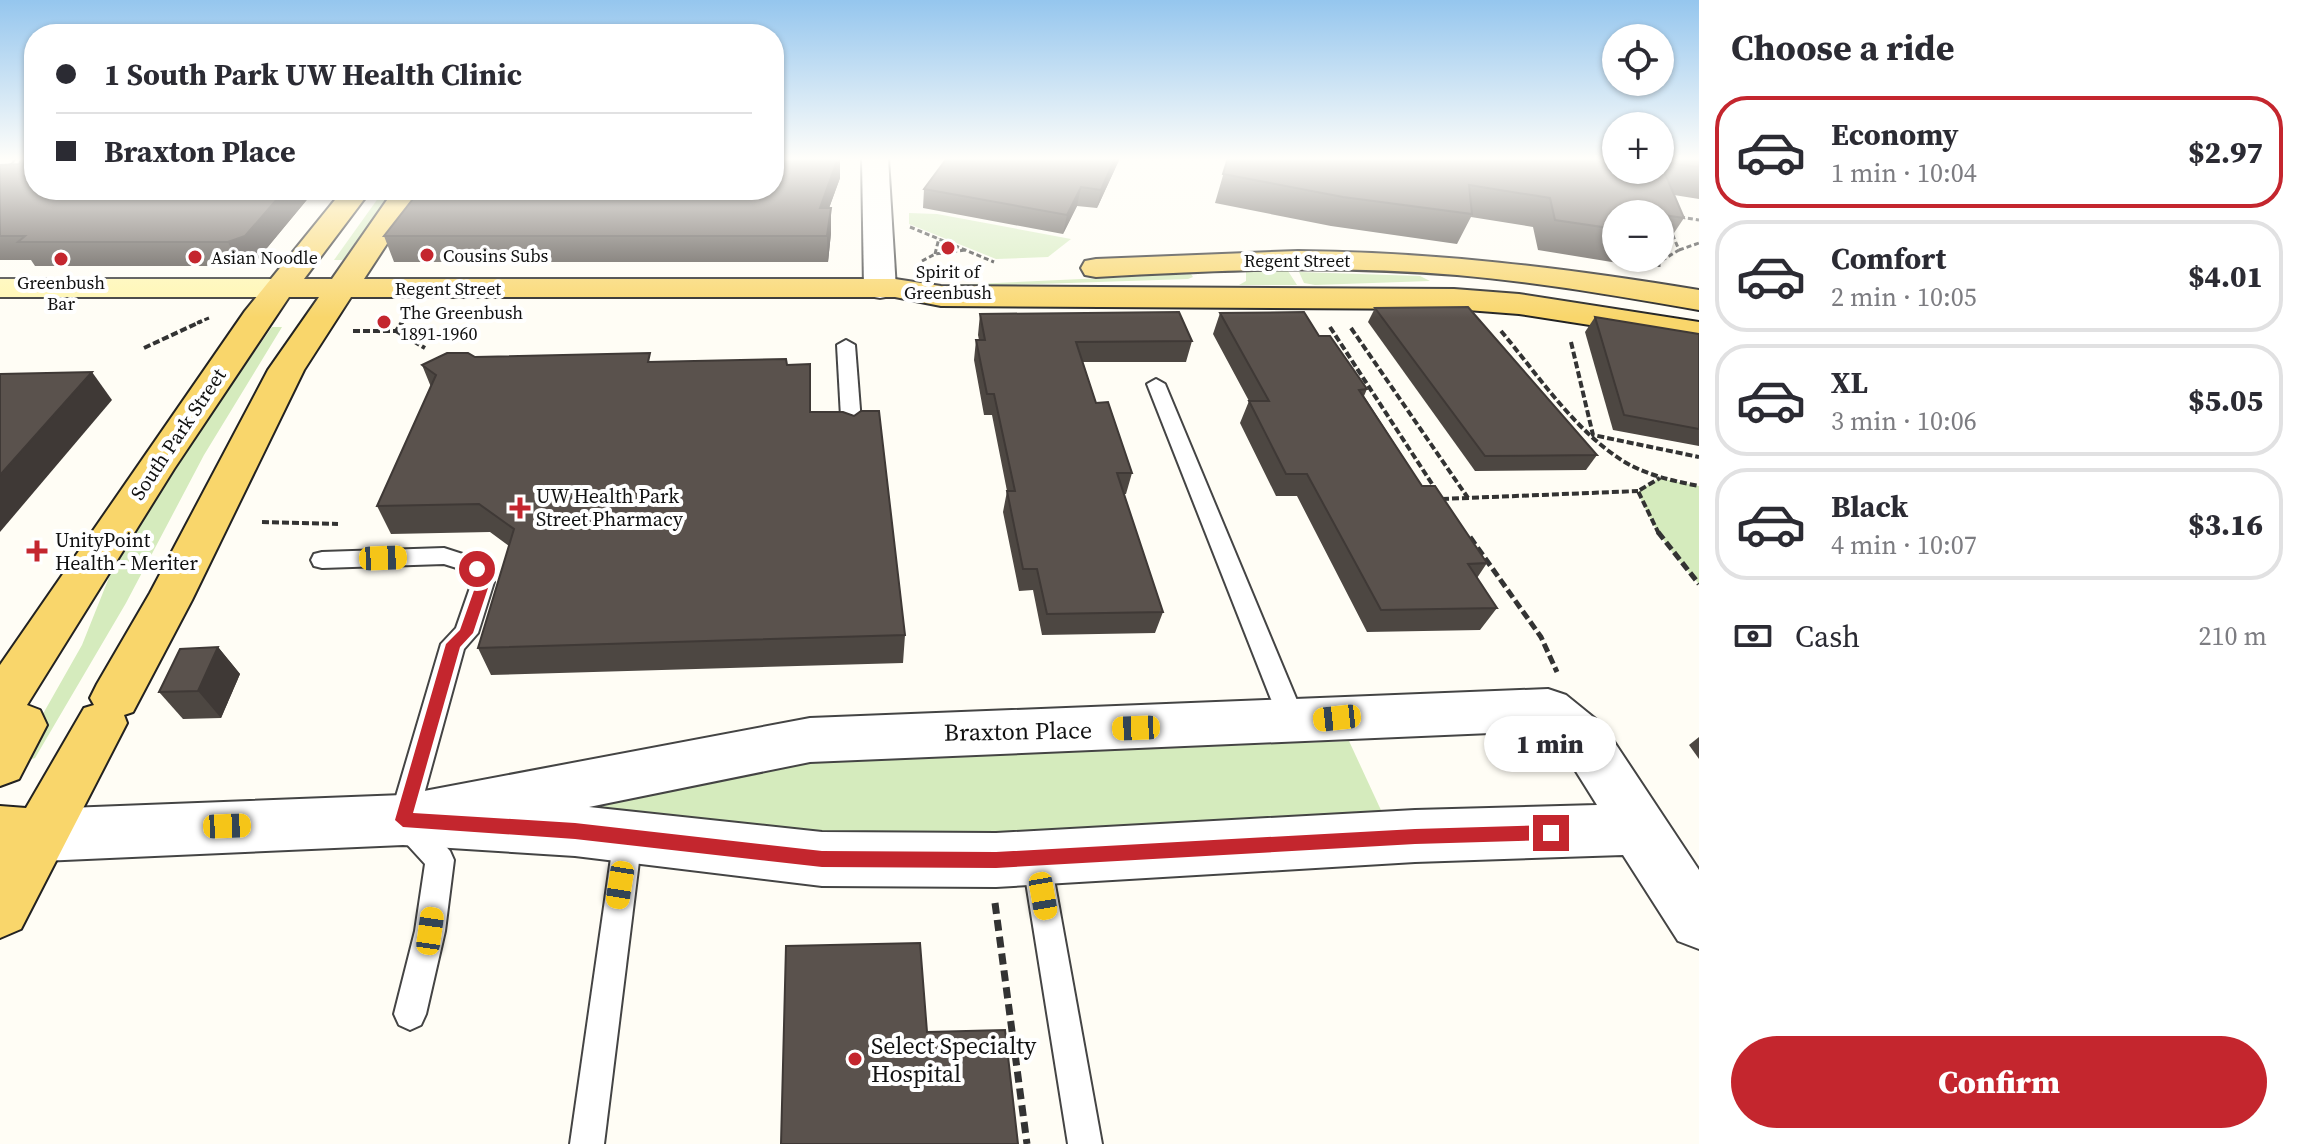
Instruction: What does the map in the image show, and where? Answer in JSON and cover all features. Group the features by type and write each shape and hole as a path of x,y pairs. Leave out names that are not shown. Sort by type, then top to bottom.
{"main road":[{"name":"South Park Street","path":"15,723 59,664 79,611 77,585 279,288 340,211"},
{"path":"0,909 14,842 109,710 169,600 286,370 394,211"},
{"name":"Regent Street","path":"888,288 954,276 1224,260 1359,260 1479,268 1699,300"},
{"name":"Regent Street","path":"0,288 888,288 941,296 1454,299 1519,304 1699,332"}],"street":[{"path":"880,211 888,288"},
{"path":"1548,710 1585,741 1624,800 1638,829 1699,920"},
{"name":"Braxton Place","path":"403,820 810,740 1293,722 1358,715 1548,710"},
{"name":"Braxton Place","path":"14,842 403,820 628,837 822,859 996,860 1415,836 1638,829"}],"lane":[{"path":"846,345 852,435"},
{"path":"1156,384 1293,722"},
{"path":"322,560 444,556 463,559 477,569 483,582 466,633 453,644 403,820 440,860 430,931 410,1014"},
{"path":"587,1144 628,837"},
{"path":"1036,857 1085,1144"}],"path":[{"path":"1676,217 1699,220"},
{"path":"905,225 994,262"},
{"path":"935,254 939,238"},
{"path":"1674,238 1679,250"},
{"path":"1661,279 1659,262 1699,243"},
{"path":"922,261 935,254 966,250"},
{"path":"396,331 411,307"},
{"path":"144,348 214,318"},
{"path":"1326,322 1451,511"},
{"path":"1347,323 1468,498"},
{"path":"1494,323 1593,435 1622,460 1659,478 1699,486"},
{"path":"353,331 396,331 425,348"},
{"path":"1570,335 1593,435"},
{"path":"1593,435 1699,457"},
{"path":"1442,499 1638,491 1659,478"},
{"path":"1638,491 1647,516 1667,549 1699,584"},
{"path":"262,522 338,524"},
{"path":"1469,537 1541,637 1557,671 1548,710"},
{"path":"995,898 1027,1144"}],"green space":[{"path":"369,211 378,211 343,260 334,260"},
{"path":"909,213 937,214 1071,239 1048,257 996,259 909,224"},
{"path":"1288,271 1297,285 1239,285 1246,281 1246,272"},
{"path":"1299,272 1420,276 1430,281 1315,285 1304,283"},
{"path":"1191,274 1193,277 1188,279 951,287 951,285"},
{"path":"272,327 282,327 204,455 126,603 35,758 14,765 82,645 112,570 134,531 171,471"},
{"path":"1659,478 1699,486 1699,584 1664,541 1638,492"},
{"path":"1349,741 1386,821 898,840 552,806 732,771 838,761"}],"building":[{"path":"0,211 266,211 245,236 228,242 18,242 25,236 0,236"},
{"path":"403,211 831,211 827,236 384,236"},
{"path":"1553,211 1602,211 1602,227 1555,220"},
{"path":"1674,211 1681,211 1684,218 1674,217"},
{"path":"1468,307 1597,455 1485,456 1375,308"},
{"path":"1179,312 1192,341 1076,342 1096,403 1108,402 1132,473 1117,473 1163,612 1047,614 1037,569 1023,569 1007,491 1015,491 994,394 987,394 976,340 985,340 980,314"},
{"path":"1304,312 1319,336 1330,336 1367,389 1359,390 1422,486 1435,486 1487,563 1468,564 1497,608 1381,610 1307,474 1286,474 1249,401 1269,401 1220,313"},
{"path":"1595,317 1699,334 1699,429 1624,415"},
{"path":"447,353 468,353 475,357 650,353 648,362 786,359 787,365 810,364 810,412 843,412 854,416 861,411 879,411 905,635 478,648 514,529 479,504 377,506 436,375 422,365"},
{"path":"92,372 0,475 0,374"},
{"path":"218,647 198,691 159,692 180,649"},
{"name":"Select Specialty Hospital","path":"920,943 927,1032 1005,1030 1018,1144 781,1144 786,946"}],"place":[{"name":"Spirit of Greenbush","path":"948,248"},
{"name":"Cousins Subs","path":"427,255"},
{"name":"Asian Noodle","path":"195,257"},
{"name":"Greenbush Bar","path":"61,259"},
{"name":"The Greenbush 1891-1960","path":"384,322"},
{"name":"UW Health Park Street Pharmacy","path":"520,508"},
{"name":"UnityPoint Health - Meriter","path":"37,551"},
{"name":"Select Specialty Hospital","path":"855,1059"}],"route":[{"path":"477,569 483,582 466,633 453,644 403,820 575,831 822,859 996,860 1415,836 1551,833"}]}
